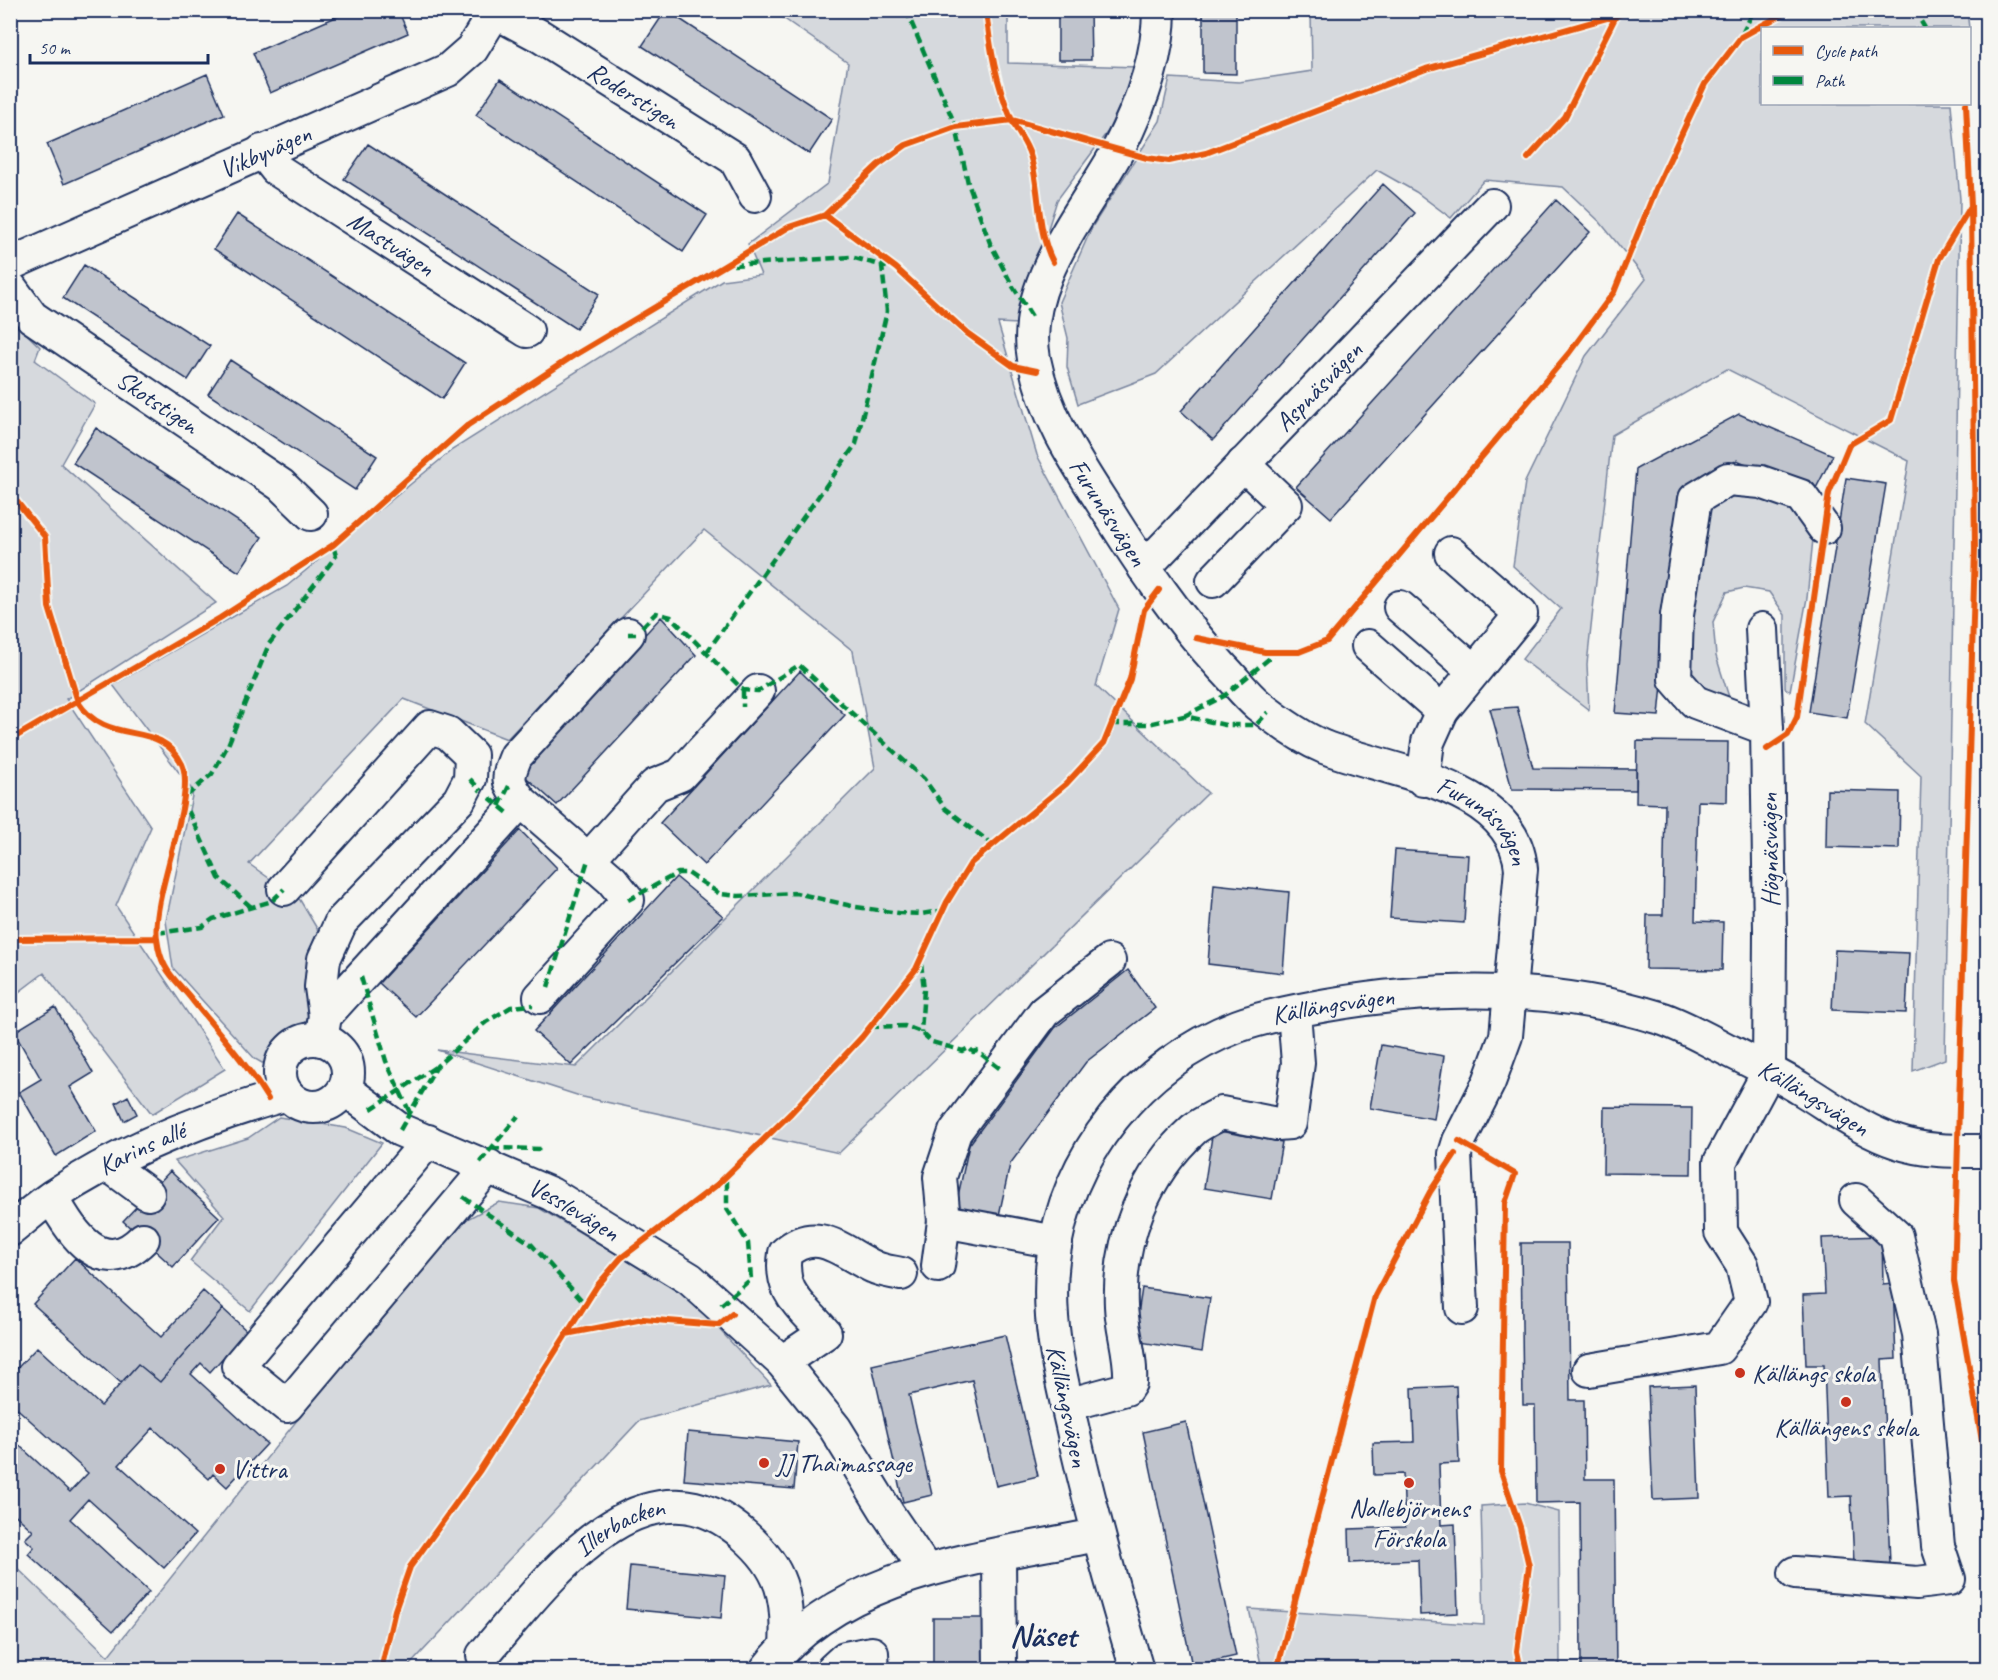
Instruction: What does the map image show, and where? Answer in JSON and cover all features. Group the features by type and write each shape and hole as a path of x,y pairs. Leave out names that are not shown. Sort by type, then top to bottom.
{"street":[{"name":"Furunäsvägen","path":"1159,10 1146,82 1118,149 1074,220 1058,252 1033,318 1033,357 1043,397 1061,438 1144,568 1196,638 1256,703 1303,737 1480,801 1510,832 1520,850 1521,869 1506,1036 1498,1061 1455,1154 1462,1308"},
{"name":"Vikbyvägen","path":"10,264 448,70 472,49 496,11"},
{"name":"Roderstigen","path":"496,11 540,36 735,159 755,196"},
{"name":"Mastvägen","path":"262,151 276,169 527,331"},
{"name":"Aspnäsvägen","path":"1144,568 1492,205"},
{"name":"Skotstigen","path":"10,287 32,317 281,485 311,514"},
{"path":"1213,581 1286,505 1243,464"},
{"path":"1767,729 1695,702 1675,679 1677,615 1695,500 1728,479 1761,482 1801,496 1824,528"},
{"path":"1424,780 1428,742 1442,711 1521,614 1451,553"},
{"path":"1400,607 1474,671"},
{"name":"Högnäsvägen","path":"1762,629 1767,729 1770,932 1769,1071"},
{"path":"540,996 628,900 612,880 521,801 510,786 508,776 516,756 628,634"},
{"path":"1368,646 1442,711"},
{"path":"588,860 655,785 680,775 758,691"},
{"path":"284,889 430,727 448,733 471,756 470,779 459,800 341,922 324,959 321,987 323,1028 345,1059 348,1079 345,1089 328,1104 317,1107 306,1106 287,1094 281,1083 283,1060 298,1043 323,1028 521,801"},
{"path":"938,1266 944,1221 940,1177 955,1132 1044,1012 1109,960"},
{"name":"Källängsvägen","path":"1137,1670 1097,1535 1067,1405 1051,1325 1052,1278 1063,1208 1084,1160 1136,1090 1183,1054 1238,1026 1294,1012 1384,996 1510,992 1573,998 1664,1019 1769,1071 1870,1132 1899,1143 1929,1149 1988,1151"},
{"path":"1067,1405 1126,1389 1131,1383 1120,1296 1131,1223 1146,1191 1170,1156 1195,1128 1221,1113 1277,1124 1290,1123 1298,1063 1294,1012"},
{"path":"1588,1370 1719,1348 1751,1302 1742,1265 1721,1232 1720,1162 1769,1071"},
{"name":"Vesslevägen","path":"345,1089 400,1130 489,1166 550,1194 690,1279 732,1314 782,1362 836,1428 888,1514 926,1570"},
{"name":"Karins allé","path":"10,1230 52,1197 107,1164 236,1107 287,1094"},
{"path":"428,1141 238,1366 287,1406 489,1166"},
{"path":"107,1164 148,1194"},
{"path":"52,1197 62,1216 97,1254 114,1257 126,1253 143,1239"},
{"path":"1796,1572 1917,1583 1949,1579 1938,1546 1919,1334 1896,1236 1856,1200"},
{"path":"944,1221 1056,1242"},
{"path":"782,1362 825,1333 785,1287 782,1272 785,1252 793,1246 812,1241 828,1241 876,1268 901,1274"},
{"name":"Illerbacken","path":"483,1655 551,1576 596,1535 634,1513 674,1506 710,1511 739,1530 760,1549 776,1571 784,1593 788,1613 786,1646"},
{"path":"766,1670 786,1646 819,1620 861,1596 926,1570 1097,1535"},
{"path":"999,1555 1000,1670"},
{"path":"832,1670 845,1658 872,1653 873,1670"}],"shaded area":[{"path":"1486,10 1967,11 1969,27 1761,27 1761,105 1951,105 1960,199 1945,1059 1913,1071 1921,776 1865,724 1909,461 1727,369 1612,435 1587,664 1589,710 1522,659 1561,609 1513,566 1525,482 1586,356 1646,279 1600,222 1563,187 1484,180 1451,218 1416,192 1377,170 1156,374 1078,404 1067,367 1068,338 1059,302 1092,227 1160,121 1170,78 1239,82 1312,71 1311,11 1460,11 1461,13"},
{"path":"773,11 1008,11 1008,63 1137,67 1108,131 1057,200 1018,324 998,323 1037,455 1119,609 1096,686 1208,793 839,1153 583,1097 437,1050 576,1067 875,768 853,651 704,530 507,739 404,699 249,864 300,900 319,932 308,1020 284,1041 274,1061 262,1063 255,1059 173,968 166,921 193,791 113,685 287,586 452,450 722,280 761,275 748,244 828,183 848,63"},
{"path":"11,319 40,347 35,360 95,404 61,464 216,603 66,699 151,827 116,906 225,1069 152,1114 44,973 11,998"},
{"path":"1744,492 1802,510 1813,539 1807,598 1790,691 1785,688 1785,615 1769,592 1744,588 1727,592 1713,622 1716,656 1729,697 1728,704 1684,679 1701,517 1715,499"},
{"path":"279,1117 346,1128 382,1143 250,1311 190,1261 224,1216 175,1161 248,1138"},
{"path":"499,1202 539,1208 689,1297 771,1385 639,1421 406,1669 11,1669 10,1561 108,1656 452,1227"},
{"path":"1525,1503 1559,1512 1560,1669 1262,1669 1249,1609 1484,1625 1481,1506"}],"building":[{"path":"352,10 398,10 408,33 270,93 253,53"},
{"path":"666,10 832,119 809,154 642,46"},
{"path":"1058,10 1090,10 1091,60 1058,60"},
{"path":"1203,10 1236,10 1236,74 1203,73"},
{"path":"207,74 224,114 64,184 47,144"},
{"path":"500,79 707,215 683,252 476,115"},
{"path":"368,144 599,294 576,329 344,179"},
{"path":"1383,184 1415,213 1213,440 1181,411"},
{"path":"1556,200 1590,232 1331,518 1296,487"},
{"path":"237,214 465,363 442,399 214,249"},
{"path":"84,265 210,346 188,380 63,298"},
{"path":"230,360 377,456 355,490 208,394"},
{"path":"1739,414 1833,455 1814,492 1737,460 1680,495 1659,716 1615,713 1636,469"},
{"path":"96,428 262,537 239,572 73,463"},
{"path":"1846,478 1886,484 1847,718 1809,712"},
{"path":"661,617 696,655 557,805 519,771"},
{"path":"800,671 845,715 704,865 660,823"},
{"path":"1517,707 1533,768 1636,769 1636,790 1512,789 1490,709"},
{"path":"1637,741 1728,742 1727,802 1698,801 1695,921 1723,922 1722,970 1646,969 1647,915 1663,915 1665,804 1636,803"},
{"path":"1827,790 1900,792 1899,849 1826,847"},
{"path":"520,830 557,868 416,1017 379,983"},
{"path":"1395,850 1468,855 1464,923 1390,918"},
{"path":"676,877 723,916 571,1065 534,1031"},
{"path":"1214,884 1289,892 1283,973 1208,964"},
{"path":"1835,950 1909,953 1906,1013 1832,1010"},
{"path":"1128,970 1155,1008 1086,1062 1010,1164 998,1220 955,1210 969,1145 1055,1028"},
{"path":"55,1007 93,1073 70,1087 96,1131 56,1156 19,1092 41,1079 14,1032"},
{"path":"1381,1045 1444,1056 1434,1119 1370,1108"},
{"path":"128,1096 137,1114 124,1121 116,1103"},
{"path":"1604,1107 1692,1108 1691,1174 1603,1173"},
{"path":"1213,1130 1282,1142 1272,1199 1204,1188"},
{"path":"170,1171 219,1217 173,1267 123,1221"},
{"path":"1882,1236 1883,1284 1893,1283 1896,1359 1882,1360 1890,1564 1854,1565 1851,1496 1829,1497 1824,1365 1806,1365 1803,1295 1825,1294 1822,1238"},
{"path":"1521,1243 1568,1243 1570,1400 1584,1400 1585,1479 1614,1479 1616,1670 1581,1670 1580,1502 1536,1503 1535,1405 1523,1405"},
{"path":"75,1258 161,1337 203,1291 223,1309 160,1382 138,1364 121,1383 33,1304"},
{"path":"1142,1288 1210,1298 1202,1352 1134,1341"},
{"name":"Vittra","path":"223,1309 247,1331 210,1372 201,1363 191,1374 267,1444 227,1487 213,1474 209,1479 153,1428 119,1465 195,1534 164,1568 88,1499 70,1519 149,1592 113,1631 28,1554 34,1547 25,1539 33,1531 10,1510 10,1437 70,1492 88,1473 10,1402 10,1376 37,1347 101,1406 138,1364 160,1382"},
{"path":"1005,1335 1038,1476 996,1486 972,1380 909,1395 932,1495 903,1502 872,1365"},
{"path":"1695,1385 1699,1498 1653,1500 1648,1387"},
{"path":"1456,1386 1459,1463 1439,1464 1441,1525 1455,1524 1458,1613 1420,1615 1418,1560 1350,1563 1349,1529 1405,1527 1403,1474 1374,1475 1373,1443 1414,1442 1412,1388"},
{"path":"1186,1422 1236,1656 1192,1666 1143,1432"},
{"path":"688,1432 798,1442 794,1489 684,1480"},
{"path":"630,1566 725,1575 721,1618 626,1609"},
{"path":"933,1618 985,1618 986,1670 933,1670"}],"marked path":[{"path":"906,10 956,127 968,183 990,243 1012,285 1033,318"},
{"path":"1742,34 1754,10"},
{"path":"1914,10 1924,27"},
{"path":"733,265 851,257 887,267"},
{"path":"706,653 856,444 887,311 881,257"},
{"path":"251,907 219,878 183,799 212,774 228,745 269,644 336,556 333,545"},
{"path":"642,627 656,613 671,617 743,690 758,691 799,665 924,779 945,808 993,845"},
{"path":"628,634 636,634"},
{"path":"1184,716 1224,696 1277,652"},
{"path":"743,690 743,707"},
{"path":"1111,724 1148,724 1184,716 1225,725 1256,725 1268,712"},
{"path":"470,779 481,791"},
{"path":"499,806 509,786"},
{"path":"490,798 509,814"},
{"path":"548,987 588,860"},
{"path":"628,900 678,873 688,873 720,894 738,896 796,893 856,907 899,913 922,914 944,910"},
{"path":"157,933 202,927 213,919 272,901 284,889"},
{"path":"921,963 924,989 921,1032"},
{"path":"361,977 386,1061 410,1113"},
{"path":"400,1130 437,1066 486,1022 511,1007 533,1005"},
{"path":"870,1027 905,1026 921,1032 932,1042 963,1051 969,1048 973,1052 977,1051 1002,1070"},
{"path":"371,1109 437,1066"},
{"path":"480,1162 518,1116"},
{"path":"491,1148 543,1149"},
{"path":"721,1305 751,1279 748,1243 727,1209 727,1174"},
{"path":"463,1197 531,1244 585,1304"}],"cycle path":[{"path":"986,10 998,78 1011,118 1030,155 1044,237 1053,262"},
{"path":"10,740 220,618 333,545 468,425 573,356 789,227 825,215 878,165 906,145 956,127 1012,120 1147,158 1169,161 1206,153 1426,69 1635,10"},
{"path":"1196,638 1265,652 1299,652 1327,641 1569,353 1614,292 1658,184 1705,84 1741,37 1790,10"},
{"path":"1528,158 1565,117 1615,18 1613,11"},
{"path":"1966,105 1971,206 1975,549 1954,1281 1988,1475"},
{"path":"1767,749 1788,735 1797,717 1829,493 1849,445 1891,420 1939,259 1971,206"},
{"path":"825,215 896,268 967,333 1013,366 1037,371"},
{"path":"10,493 45,537 49,607 78,702 90,716 104,725 160,741 172,750 182,764 185,779 184,800 160,898 157,920 159,949 171,975 251,1073 268,1099"},
{"path":"381,1670 395,1610 410,1567 480,1470 597,1286 621,1258 718,1184 791,1113 862,1037 916,969 947,902 971,863 1066,784 1104,743 1130,679 1144,610 1159,590"},
{"path":"10,939 157,938"},
{"path":"1459,1141 1515,1174 1505,1203 1501,1471 1520,1527 1529,1566 1517,1651 1521,1670"},
{"path":"1277,1670 1375,1296 1430,1192 1455,1154"},
{"path":"566,1334 643,1319 718,1325 732,1314"}],"place":[{"name":"Källängs skola","path":"1740,1373"},
{"name":"Källängens skola","path":"1846,1402"},
{"name":"JJ Thaimassage","path":"764,1463"},
{"name":"Vittra","path":"220,1469"},
{"name":"Nallebjörnens Förskola","path":"1409,1483"}],"district":[{"name":"Näset","path":"1043,1635"}]}
